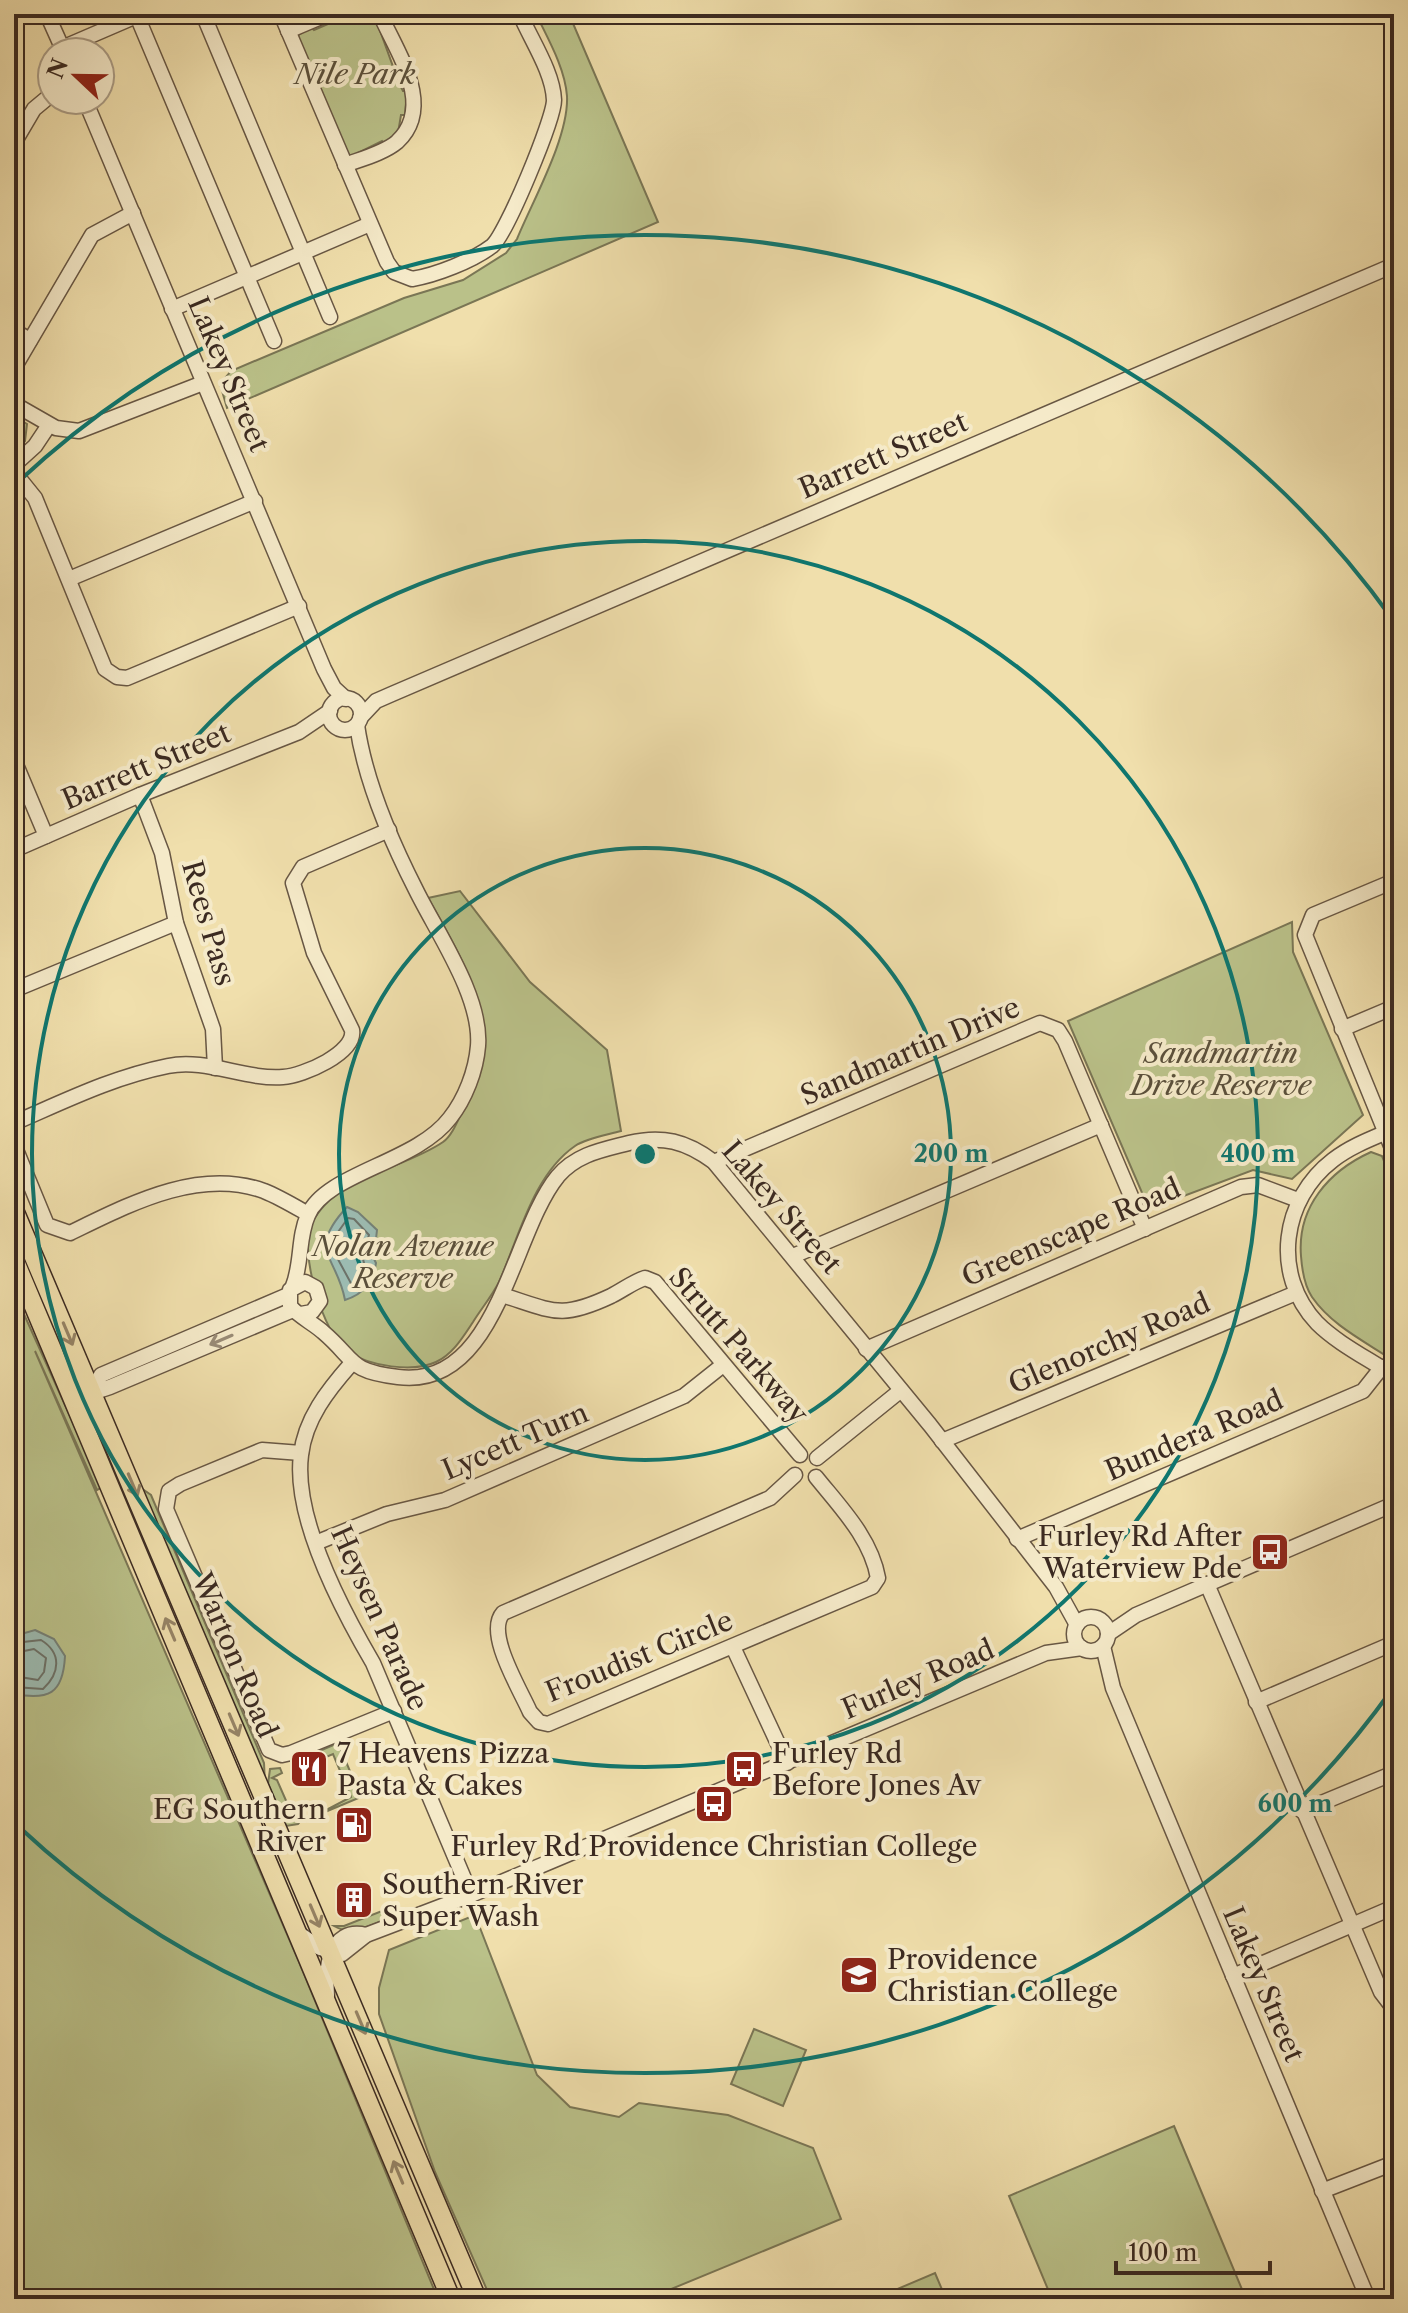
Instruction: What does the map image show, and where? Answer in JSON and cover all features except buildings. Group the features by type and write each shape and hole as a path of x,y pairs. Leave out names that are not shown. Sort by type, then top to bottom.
{"main road":[{"name":"Warton Road","path":"16,1214 477,2299"},
{"name":"Warton Road","path":"14,1256 21,1289 59,1366 451,2299"},
{"path":"413,2146 441,2231 438,2238 428,2244"}],"street":[{"path":"47,14 57,36"},
{"path":"203,14 330,317"},
{"path":"281,14 370,224 394,272 412,279 483,252 500,237 553,109 550,81 520,14"},
{"path":"288,31 328,14"},
{"path":"345,165 398,141 414,109 413,89 380,14"},
{"path":"92,36 136,15 274,341"},
{"path":"14,143 36,107"},
{"name":"Lakey Street","path":"92,116 324,669 334,688 351,700 358,722 360,751 389,830 466,987 478,1045 461,1104 441,1130 407,1155 329,1190 308,1214"},
{"path":"14,368 92,235 133,213"},
{"path":"172,309 370,224"},
{"name":"Barrett Street","path":"358,722 376,701 1394,265"},
{"path":"14,331 30,340"},
{"path":"14,404 49,425 64,430 87,430 203,383"},
{"path":"14,465 35,446 49,425"},
{"path":"14,472 35,498 105,669 117,677 127,678 299,606"},
{"path":"69,579 255,501"},
{"name":"Lakey Street","path":"324,669 334,718 360,751"},
{"name":"Barrett Street","path":"351,700 392,694"},
{"path":"334,718 351,700"},
{"path":"334,718 358,722"},
{"name":"Barrett Street","path":"14,850 140,795 334,718"},
{"path":"14,760 46,836"},
{"name":"Rees Pass","path":"140,795 162,853 176,923 213,1029 215,1068"},
{"path":"14,1123 122,1076 173,1065 284,1077 347,1050 352,1030 314,953 293,883 303,867 389,830"},
{"path":"1394,881 1313,915 1305,928 1306,944 1390,1131 1394,1153"},
{"path":"14,990 176,923"},
{"path":"1342,1029 1394,1007"},
{"name":"Sandmartin Drive","path":"714,1162 1040,1023 1058,1030 1145,1229"},
{"path":"793,1256 1101,1125"},
{"path":"1388,1372 1319,1324 1296,1293 1287,1239 1298,1200 1330,1162 1348,1149 1390,1131"},
{"name":"Lakey Street","path":"351,1364 375,1375 408,1379 442,1371 463,1356 487,1325 547,1192 559,1175 582,1156 661,1138 691,1146 714,1162 1092,1629 1113,1688 1368,2299"},
{"path":"14,1145 47,1225 70,1233 145,1197 207,1184 262,1190 308,1214 291,1291 297,1312 327,1335 351,1364"},
{"name":"Greenscape Road","path":"866,1349 1241,1187 1258,1185 1298,1200"},
{"path":"14,1247 16,1214"},
{"path":"14,1256 39,1267"},
{"path":"300,1260 319,1295 327,1335"},
{"name":"Strutt Parkway","path":"502,1295 560,1313 570,1313 645,1278 662,1290 800,1455"},
{"path":"89,1437 85,1403 91,1388 103,1374 305,1282 313,1285"},
{"name":"Glenorchy Road","path":"942,1441 1296,1293"},
{"path":"59,1366 73,1380 91,1388 110,1387 297,1312 312,1312 319,1304"},
{"name":"Heysen Parade","path":"351,1364 322,1400 310,1422 301,1453 300,1485 318,1542 353,1628 394,1711 471,1895"},
{"name":"Lycett Turn","path":"318,1542 387,1514 445,1500 684,1396 723,1365"},
{"name":"Bundera Road","path":"1017,1539 1363,1391 1388,1372"},
{"path":"817,1458 900,1391"},
{"path":"301,1453 262,1450 180,1484 169,1491 166,1509 269,1750 282,1755 291,1753 394,1711"},
{"path":"811,1454 817,1458 820,1470 816,1477 807,1480 795,1475 793,1462 800,1455 811,1454"},
{"name":"Froudist Circle","path":"795,1475 770,1498 514,1608 497,1620 497,1636 530,1712 539,1722 548,1724 865,1592 878,1578 864,1542 816,1477"},
{"path":"1085,1650 1092,1629 1136,1615 1394,1504"},
{"path":"1207,1584 1381,1992 1394,2009"},
{"name":"Lakey Street","path":"1092,1629 1075,1641 1113,1688"},
{"name":"Furley Road","path":"330,1952 342,1954 366,1935 471,1895 783,1765 1046,1653 1092,1629"},
{"path":"1256,1702 1394,1643"},
{"path":"733,1647 770,1727 770,1742 783,1765"},
{"name":"Furley Road","path":"1046,1653 1085,1650"},
{"path":"1302,1811 1394,1773"},
{"path":"1233,1976 1394,1907"},
{"path":"298,1933 330,1952 326,1969 328,2004"},
{"path":"1322,2191 1394,2163"}],"green space":[{"name":"Nile Park","path":"351,14 374,14 399,83 403,91 407,91 405,115 401,115 398,133 384,144 382,141 350,157 346,155 297,36 311,27 314,30"},
{"path":"536,14 569,14 658,222 227,408 220,384 231,371 404,298 463,280 506,253 517,239 549,168 566,112 563,75"},
{"path":"14,416 27,424 25,441 14,452"},
{"name":"Nolan Avenue Reserve","path":"460,891 530,982 607,1050 621,1131 575,1146 548,1173 529,1208 496,1287 453,1350 442,1359 426,1365 391,1366 357,1357 339,1343 315,1291 308,1252 309,1236 312,1223 337,1194 371,1175 427,1152 447,1139 456,1126 477,1078 483,1051 482,1025 467,973 428,898"},
{"name":"Sandmartin Drive Reserve","path":"1292,922 1293,952 1363,1115 1292,1179 1253,1170 1149,1209 1068,1021"},
{"path":"1371,1152 1382,1156 1394,1185 1394,1361 1329,1317 1307,1288 1302,1267 1301,1238 1310,1207 1329,1180"},
{"path":"14,1292 102,1487 97,1490 35,1351 299,1962 438,2299 14,2299"},
{"path":"141,1488 151,1495 264,1763 265,1784"},
{"path":"338,1743 361,1797 313,1817 351,1797 333,1754 307,1765 303,1758"},
{"path":"280,1768 282,1773 272,1778 277,1780 295,1821 302,1819 298,1824 286,1826 268,1784 270,1769"},
{"path":"392,1907 395,1915 364,1928 349,1930 334,1926 344,1926"},
{"path":"475,1915 537,2075 570,2107 619,2117 639,2103 728,2115 813,2148 841,2219 647,2299 491,2299 435,2172 379,2014 379,1988 389,1950"},
{"path":"754,2029 806,2050 783,2106 731,2084"},
{"path":"1174,2126 1246,2299 1052,2299 1009,2196"},
{"path":"935,2273 946,2299 874,2299"}],"water":[{"path":"347,1207 358,1212 377,1230 375,1248 370,1251 376,1263 373,1276 362,1291 345,1300 326,1244 328,1234"},
{"path":"35,1630 54,1639 65,1656 61,1679 52,1692 45,1695 14,1694 14,1636"}],"place":[{"name":"Furley Rd After Waterview Pde","path":"1270,1552"},
{"name":"7 Heavens Pizza Pasta & Cakes","path":"309,1769"},
{"name":"Furley Rd Before Jones Av","path":"744,1769"},
{"name":"Furley Rd Providence Christian College","path":"714,1804"},
{"name":"EG Southern River","path":"354,1825"},
{"name":"Southern River Super Wash","path":"354,1900"},
{"name":"Providence Christian College","path":"859,1975"}]}
